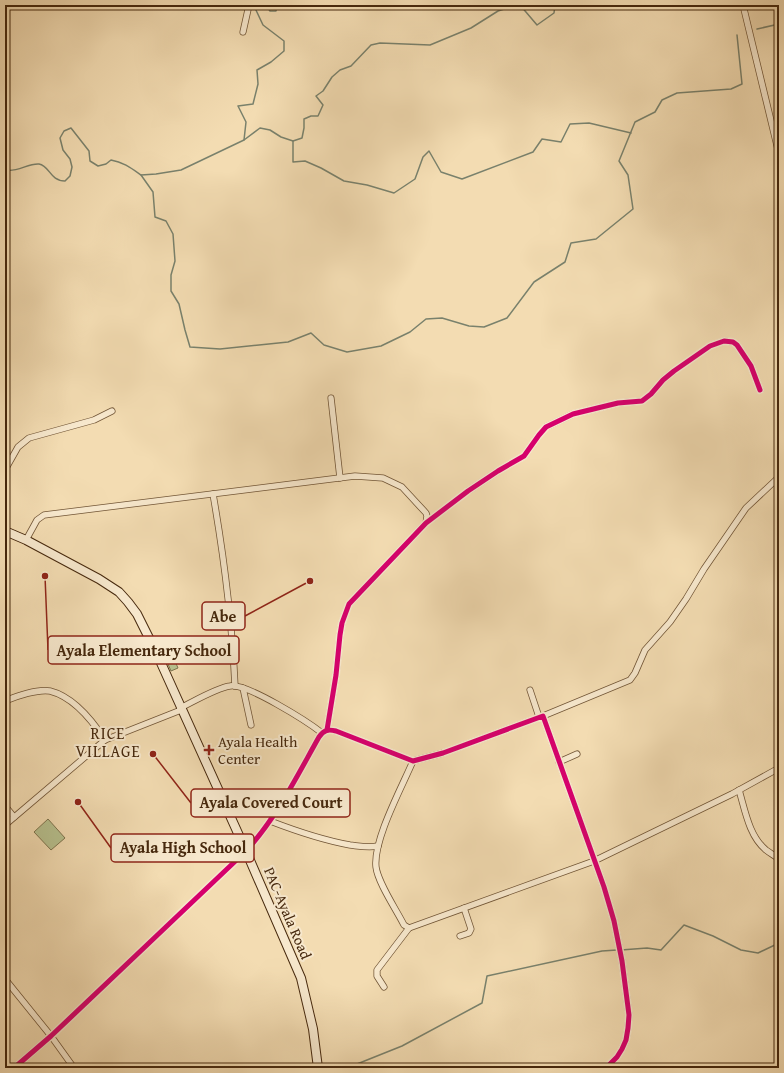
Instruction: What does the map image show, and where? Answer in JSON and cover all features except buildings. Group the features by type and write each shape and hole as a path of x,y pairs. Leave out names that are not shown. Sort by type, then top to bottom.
{"street":[{"path":"15,5 34,5"},
{"path":"243,32 249,5"},
{"path":"743,5 779,154"},
{"path":"14,1068 51,1036 259,837 325,732 336,675 340,635 348,606 426,523 468,491 524,456 539,435 551,424 567,416 591,409 642,400 651,394 663,380 674,371 717,342 729,341 737,345 751,366 760,390"},
{"path":"332,398 340,478"},
{"path":"5,470 18,447 29,438 94,420 112,411"},
{"path":"26,540 37,520 44,515 355,476 383,478 402,487 426,513 426,523"},
{"path":"5,825 105,740 180,709 222,688 235,686 243,688 262,696 312,726 325,732 340,732 413,761 443,753 541,717 630,680 635,673 645,650 670,622 746,508 779,477"},
{"path":"213,494 221,539 228,600 235,686"},
{"name":"PAC-Ayala Road","path":"5,531 26,540 119,592 136,614 156,654 246,851 301,978 313,1029 318,1068"},
{"path":"243,688 251,725"},
{"path":"530,690 559,762 604,887 614,921 622,961 629,1015 626,1040 617,1057 606,1068"},
{"path":"5,700 18,696 49,691 63,696 80,708 105,740"},
{"path":"559,762 577,754"},
{"path":"410,928 404,925 382,884 376,867 378,846 385,824 413,761"},
{"path":"384,987 378,976 377,970 410,928 594,861 739,790 779,768"},
{"path":"739,790 751,827 758,841 765,850 779,859"},
{"path":"5,806 14,817"},
{"path":"270,821 310,836 329,841 370,848 378,846"},
{"path":"460,936 468,933 470,929 464,908"},
{"path":"5,979 51,1036 74,1068"}],"green space":[{"path":"171,652 178,668 171,671 164,655"},
{"path":"48,819 65,838 51,850 34,832"}],"waterway":[{"path":"244,140 246,122 238,106 253,104 258,84 257,70 271,62 284,51 284,41 263,25 255,8 256,5"},
{"path":"266,5 270,11 276,11 277,5"},
{"path":"5,170 9,171 39,164 43,165 56,179 65,181 70,176 72,167 70,159 63,150 60,138 64,131 71,128 89,151 90,161 98,166 106,164 111,160 119,162 141,175 181,170 244,140 260,128 270,130 281,137 293,141 302,138 304,119 311,116 318,116 323,105 316,96 323,91 332,77 340,70 351,66 371,45 380,43 430,45 471,28 498,11 517,5"},
{"path":"520,5 537,25 554,13 555,5"},
{"path":"757,29 779,24"},
{"path":"141,175 153,192 155,217 166,221 173,234 175,261 171,275 171,291 179,304 190,347 220,349 288,342 311,333 324,345 347,352 381,346 410,332 426,319 442,318 469,326 484,327 507,318 534,282 565,262 571,243 596,239 633,209 628,175 619,161 635,122 655,112 662,100 677,93 731,89 742,84 737,35"},
{"path":"293,141 293,162 305,161 344,181 367,185 394,193 415,179 423,157 429,151 441,172 462,179 533,152 542,139 561,142 570,124 589,123 631,133"},
{"path":"621,950 647,948 661,950 684,925 713,936 741,950 758,953 779,943"},
{"path":"347,1068 402,1046 482,1003 487,976 602,951 617,950"}],"cycle path":[{"path":"327,730 336,675 342,623 349,604 426,523 468,491 524,456 546,427 573,414 618,403 642,401 674,371 710,346 724,341 733,342 737,345 751,366 760,390"},
{"path":"14,1068 51,1036 246,851 277,810 319,737 324,731 336,731 413,761 443,753 543,716 604,887 614,921 622,961 629,1015 628,1028 626,1040 622,1049 617,1057 606,1068"}],"place":[{"name":"Ayala Elementary School","path":"45,576"},
{"name":"Abe","path":"310,581"},
{"name":"Ayala Health Center","path":"209,750"},
{"name":"Ayala Covered Court","path":"153,754"},
{"name":"Ayala High School","path":"78,802"}],"district":[{"name":"RICE VILLAGE","path":"108,742"}]}
